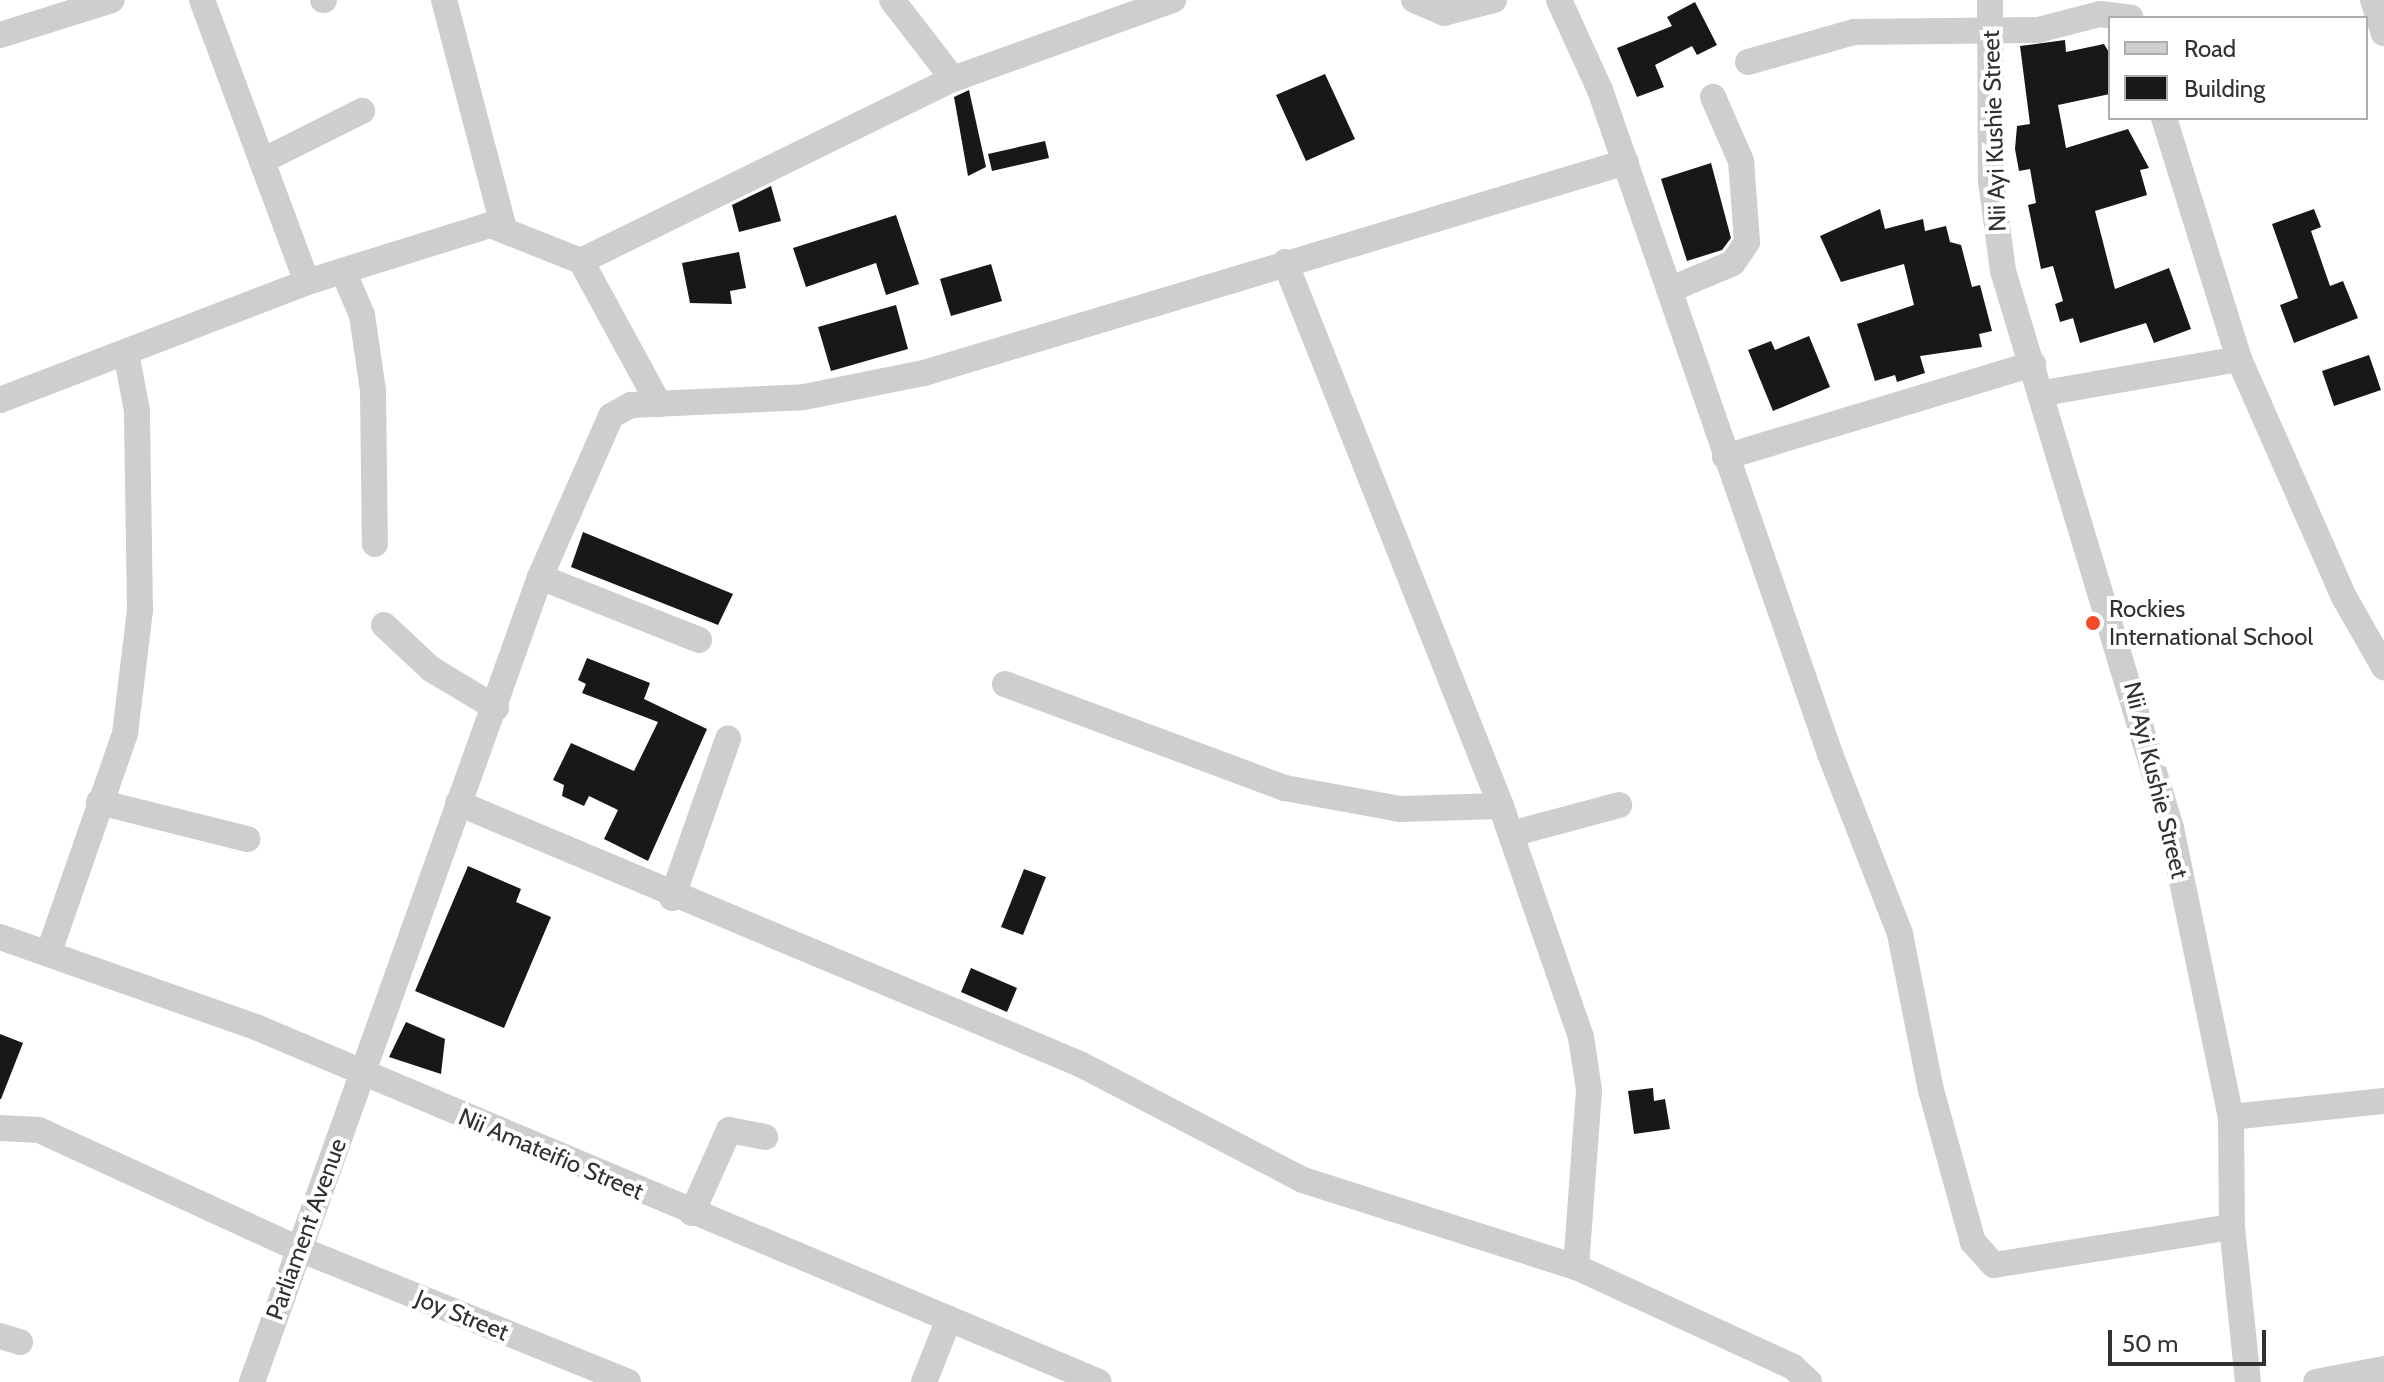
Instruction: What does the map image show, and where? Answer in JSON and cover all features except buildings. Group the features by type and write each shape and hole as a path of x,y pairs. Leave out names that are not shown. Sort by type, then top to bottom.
{"street":[{"path":"0,35 112,0"},
{"path":"202,0 307,282"},
{"path":"444,0 504,228"},
{"path":"892,0 953,79"},
{"path":"581,261 953,79 1173,0"},
{"path":"1414,0 1444,13 1494,0"},
{"path":"1559,0 1626,162 1725,457 1900,934 1931,1090 1981,1256 1994,1265 2021,1262 2232,1227"},
{"path":"2373,0 2384,33"},
{"path":"1748,62 1854,32 1989,13 2038,30 2100,14 2116,16"},
{"name":"Nii Ayi Kushie Street","path":"1989,13 1995,226 2171,828 2231,1117 2232,1227 2248,1382"},
{"path":"1669,290 1733,263 1747,242 1741,161 1713,97"},
{"path":"262,161 362,111"},
{"path":"2165,120 2239,359 2344,597 2384,667"},
{"name":"Parliament Avenue","path":"252,1382 297,1248 363,1076 540,577 594,440 611,416 631,405 804,397 924,373 1626,162"},
{"path":"0,400 307,282 477,227 504,228 581,261 659,404"},
{"path":"1285,262 1501,806 1581,1037 1589,1090 1576,1267"},
{"path":"343,271 362,315 373,390 375,544"},
{"path":"50,949 125,734 140,610 137,411 126,352"},
{"path":"2044,393 2239,359"},
{"path":"1725,457 2033,364"},
{"path":"540,577 699,640"},
{"path":"384,625 431,669 496,708"},
{"path":"1005,684 1285,788 1400,809 1501,806"},
{"path":"672,898 728,739"},
{"path":"99,802 247,839"},
{"path":"458,803 672,898 1080,1064 1303,1180 1576,1267 1793,1367 1809,1382"},
{"path":"1511,834 1619,805"},
{"name":"Nii Amateifio Street","path":"0,937 50,949 1099,1382"},
{"path":"2231,1117 2384,1101"},
{"name":"Joy Street","path":"0,1128 39,1130 297,1248 628,1382"},
{"path":"692,1213 729,1130 765,1137"},
{"path":"924,1382 949,1319"},
{"path":"2316,1382 2384,1369"}],"place":[{"name":"Rockies International School","path":"2093,623"}]}
